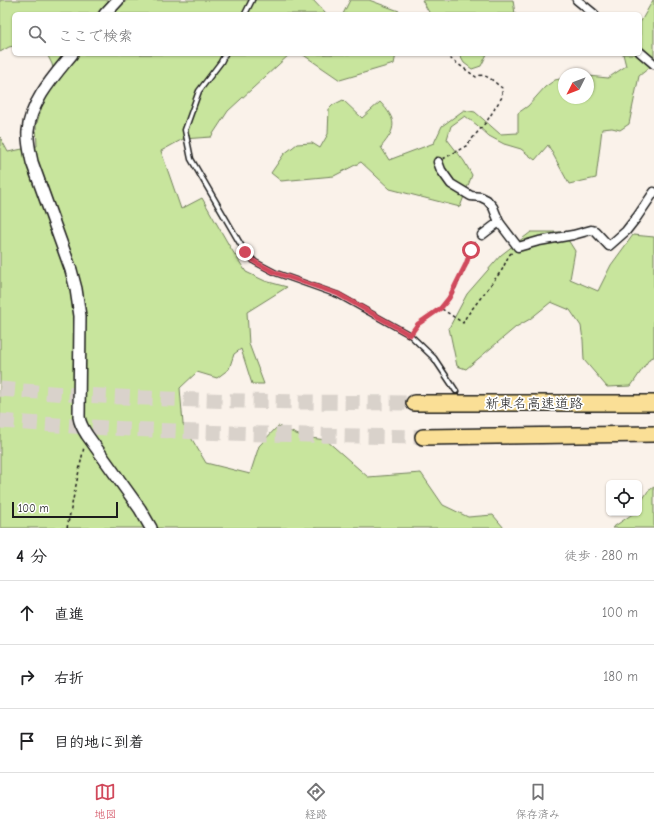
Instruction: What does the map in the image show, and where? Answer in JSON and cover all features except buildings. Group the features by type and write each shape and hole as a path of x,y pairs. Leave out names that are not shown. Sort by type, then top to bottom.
{"highway":[{"name":"新東名高速道路","path":"414,403 654,403"},
{"path":"423,437 654,434"}],"street":[{"path":"107,12 118,0"},
{"path":"577,0 592,12"},
{"path":"642,54 654,64"},
{"path":"70,56 50,81 39,99 31,117 28,130 28,144 32,162 71,270 76,289 80,316 79,417 82,429 140,509 150,528"},
{"path":"438,162 441,170 451,184 471,196 481,197 487,200 493,207 499,222 518,247 591,230 595,231 609,246 626,231 654,192"},
{"path":"482,235 499,222"}],"lane":[{"path":"246,12 252,0"},
{"path":"224,56 199,91 185,130 191,159 245,252 255,262 276,273 338,294 410,335 434,358 456,390"}],"path":[{"path":"438,162 466,146 487,121 502,97 502,88 485,75 476,77 447,56"},
{"path":"410,335 418,324 441,308 449,298 466,264 474,242 482,235"},
{"path":"441,308 463,323 502,270 509,255 518,247"},
{"path":"67,528 87,435"}],"green space":[{"path":"0,0 109,0 98,12 12,12 12,46 0,52"},
{"path":"127,0 313,0 324,12 116,12"},
{"path":"350,0 369,0 399,11 399,12 344,12"},
{"path":"422,0 513,0 515,12 429,12"},
{"path":"654,0 654,64 639,76 629,124 620,130 612,128 602,129 596,178 569,184 548,145 535,160 521,149 504,144 489,136 465,116 451,126 447,139 464,161 472,175 460,207 390,189 361,162 334,176 281,181 271,173 284,154 297,144 312,143 320,148 328,134 329,109 333,105 343,100 362,118 380,102 386,108 390,114 393,124 390,134 381,147 389,160 434,143 442,126 464,110 475,112 500,134 518,133 518,113 528,106 545,87 555,80 558,79 558,104 594,104 594,77 608,78 626,66 624,56 642,56 642,19"},
{"path":"48,56 288,56 228,111 211,137 183,139 161,151 181,209 202,198 246,272 265,281 287,287 247,312 249,344 264,384 252,384 241,349 234,354 229,369 217,378 197,372 180,388 183,424 206,463 250,474 259,446 278,426 303,437 326,440 368,477 421,473 443,505 468,517 493,515 504,528 0,528 0,137 8,152 37,146 36,126 44,99 56,82 52,64"},
{"path":"305,56 396,56 394,64 340,80"},
{"path":"460,56 486,56 481,66 472,69 464,63"},
{"path":"531,232 563,232 575,251 570,279 598,291 611,265 633,235 654,237 654,357 650,358 631,386 607,387 584,360 581,326 570,310 551,302 530,319 516,327 466,369 457,366 449,328 467,294 501,255"},
{"path":"654,487 654,528 612,528 630,516 642,516 642,500 648,491"}],"tunnel":[{"path":"0,389 155,398 414,403"},
{"path":"0,421 106,428 423,437"}],"route":[{"path":"245,252 255,262 276,273 338,294 410,335 418,324 441,308 449,298 466,264 471,250"}]}
